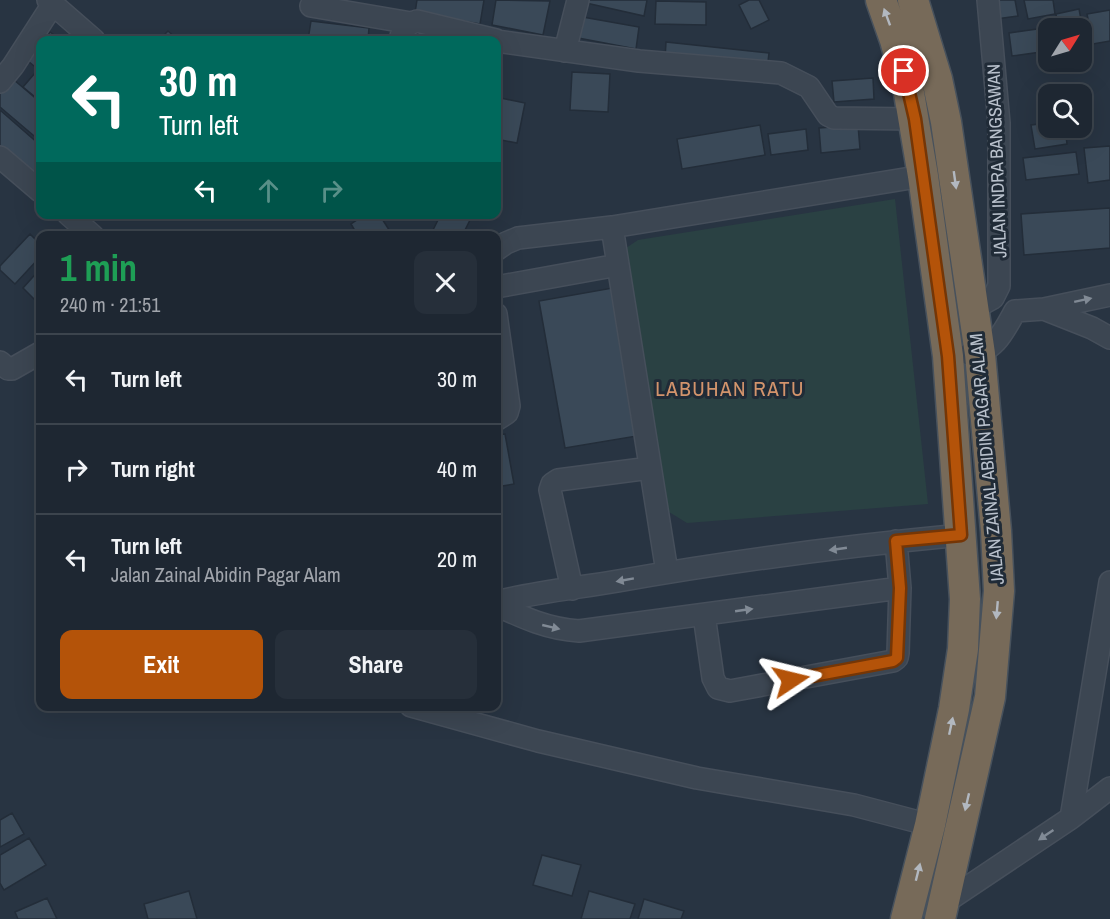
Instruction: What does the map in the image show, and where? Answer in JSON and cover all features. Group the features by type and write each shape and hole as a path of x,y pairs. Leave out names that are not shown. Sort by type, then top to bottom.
{"highway":[{"name":"JALAN ZAINAL ABIDIN PAGAR ALAM","path":"881,0 895,40 915,119 923,176 948,356 965,599 963,649 954,709 930,825"},
{"name":"JALAN ZAINAL ABIDIN PAGAR ALAM","path":"913,0 938,79 980,354 999,591 990,697 942,911"},
{"path":"906,919 930,825"}],"street":[{"path":"565,51 578,0"},
{"name":"JALAN INDRA BANGSAWAN","path":"973,309 993,298 999,286 999,123 988,0"},
{"path":"0,82 13,66 51,2 89,36"},
{"path":"311,6 406,32 417,21 476,36"},
{"path":"501,42 639,61 781,73 809,87 828,115 834,118 915,119"},
{"path":"0,157 36,188"},
{"path":"501,246 518,238 612,227 923,176"},
{"path":"74,219 87,231"},
{"path":"612,227 667,572"},
{"path":"501,286 618,265"},
{"path":"948,356 980,354 999,340 1015,310 1044,309 1110,295"},
{"path":"1044,309 1092,328 1110,338"},
{"path":"501,349 509,406 507,413 501,417"},
{"path":"0,362 8,369 12,369 36,355"},
{"path":"572,589 550,490 552,484 558,480 650,468"},
{"path":"501,602 520,596 667,572 896,541 961,535"},
{"path":"704,615 714,678 718,688 730,691 893,661 897,658 898,653 900,588 896,541"},
{"path":"1071,818 1110,582"},
{"path":"501,606 538,624 579,631 900,588"},
{"path":"429,711 538,741 697,778 854,806 930,825"},
{"path":"942,911 1110,788"}],"green space":[{"path":"895,199 928,504 687,523 669,512 661,492 623,250 638,240"}],"building":[{"path":"417,0 484,0 480,24 415,13"},
{"path":"496,0 550,1 543,35 492,25"},
{"path":"586,0 647,0 644,16 586,3"},
{"path":"749,0 759,0 769,20 751,29 739,5"},
{"path":"993,0 1015,0 1018,16 996,19"},
{"path":"1024,0 1053,0 1055,14 1028,19"},
{"path":"656,1 706,2 706,25 655,24"},
{"path":"1079,9 1081,18 1057,18 1056,14"},
{"path":"1110,10 1110,41 1093,44 1092,18 1088,18 1087,14"},
{"path":"577,16 639,27 636,49 573,37"},
{"path":"311,21 369,28 368,36 309,36"},
{"path":"1038,29 1038,52 1012,56 1009,33"},
{"path":"168,31 174,36 163,36"},
{"path":"666,42 769,53 767,70 665,59"},
{"path":"36,50 36,68 28,61"},
{"path":"572,72 610,74 608,112 570,110"},
{"path":"35,73 36,74 36,98 23,87"},
{"path":"7,74 36,99 36,138 0,107 0,83"},
{"path":"873,78 874,99 834,102 832,81"},
{"path":"501,98 525,103 517,143 501,140"},
{"path":"0,110 36,142 36,187 0,156"},
{"path":"1038,124 1038,138 1066,138 1067,144 1035,149 1031,125"},
{"path":"760,125 765,155 682,169 677,139"},
{"path":"858,125 860,149 821,153 819,128"},
{"path":"806,129 808,150 771,155 768,134"},
{"path":"1110,146 1110,180 1088,183 1084,148"},
{"path":"1076,152 1079,174 1026,180 1023,158"},
{"path":"1110,208 1110,248 1024,255 1021,214"},
{"path":"358,219 382,219 390,231 355,231 351,224"},
{"path":"438,219 470,219 464,231 432,231"},
{"path":"30,234 36,240 36,261 15,284 0,270 0,266"},
{"path":"36,273 36,301 23,288"},
{"path":"618,287 643,435 565,448 539,301"},
{"path":"501,434 505,434 514,484 501,486"},
{"path":"12,813 24,834 0,847 0,820"},
{"path":"29,838 46,865 4,890 0,883 0,855"},
{"path":"542,855 581,865 572,896 533,885"},
{"path":"189,891 197,919 148,919 144,904"},
{"path":"589,891 635,904 630,919 581,919"},
{"path":"47,898 57,919 18,919 15,912"},
{"path":"644,899 684,911 681,919 638,919"}],"district":[{"name":"LABUHAN RATU","path":"730,389"}],"route":[{"path":"791,680 893,661 897,658 900,588 896,541 961,535 948,356 915,119 904,71"}]}
